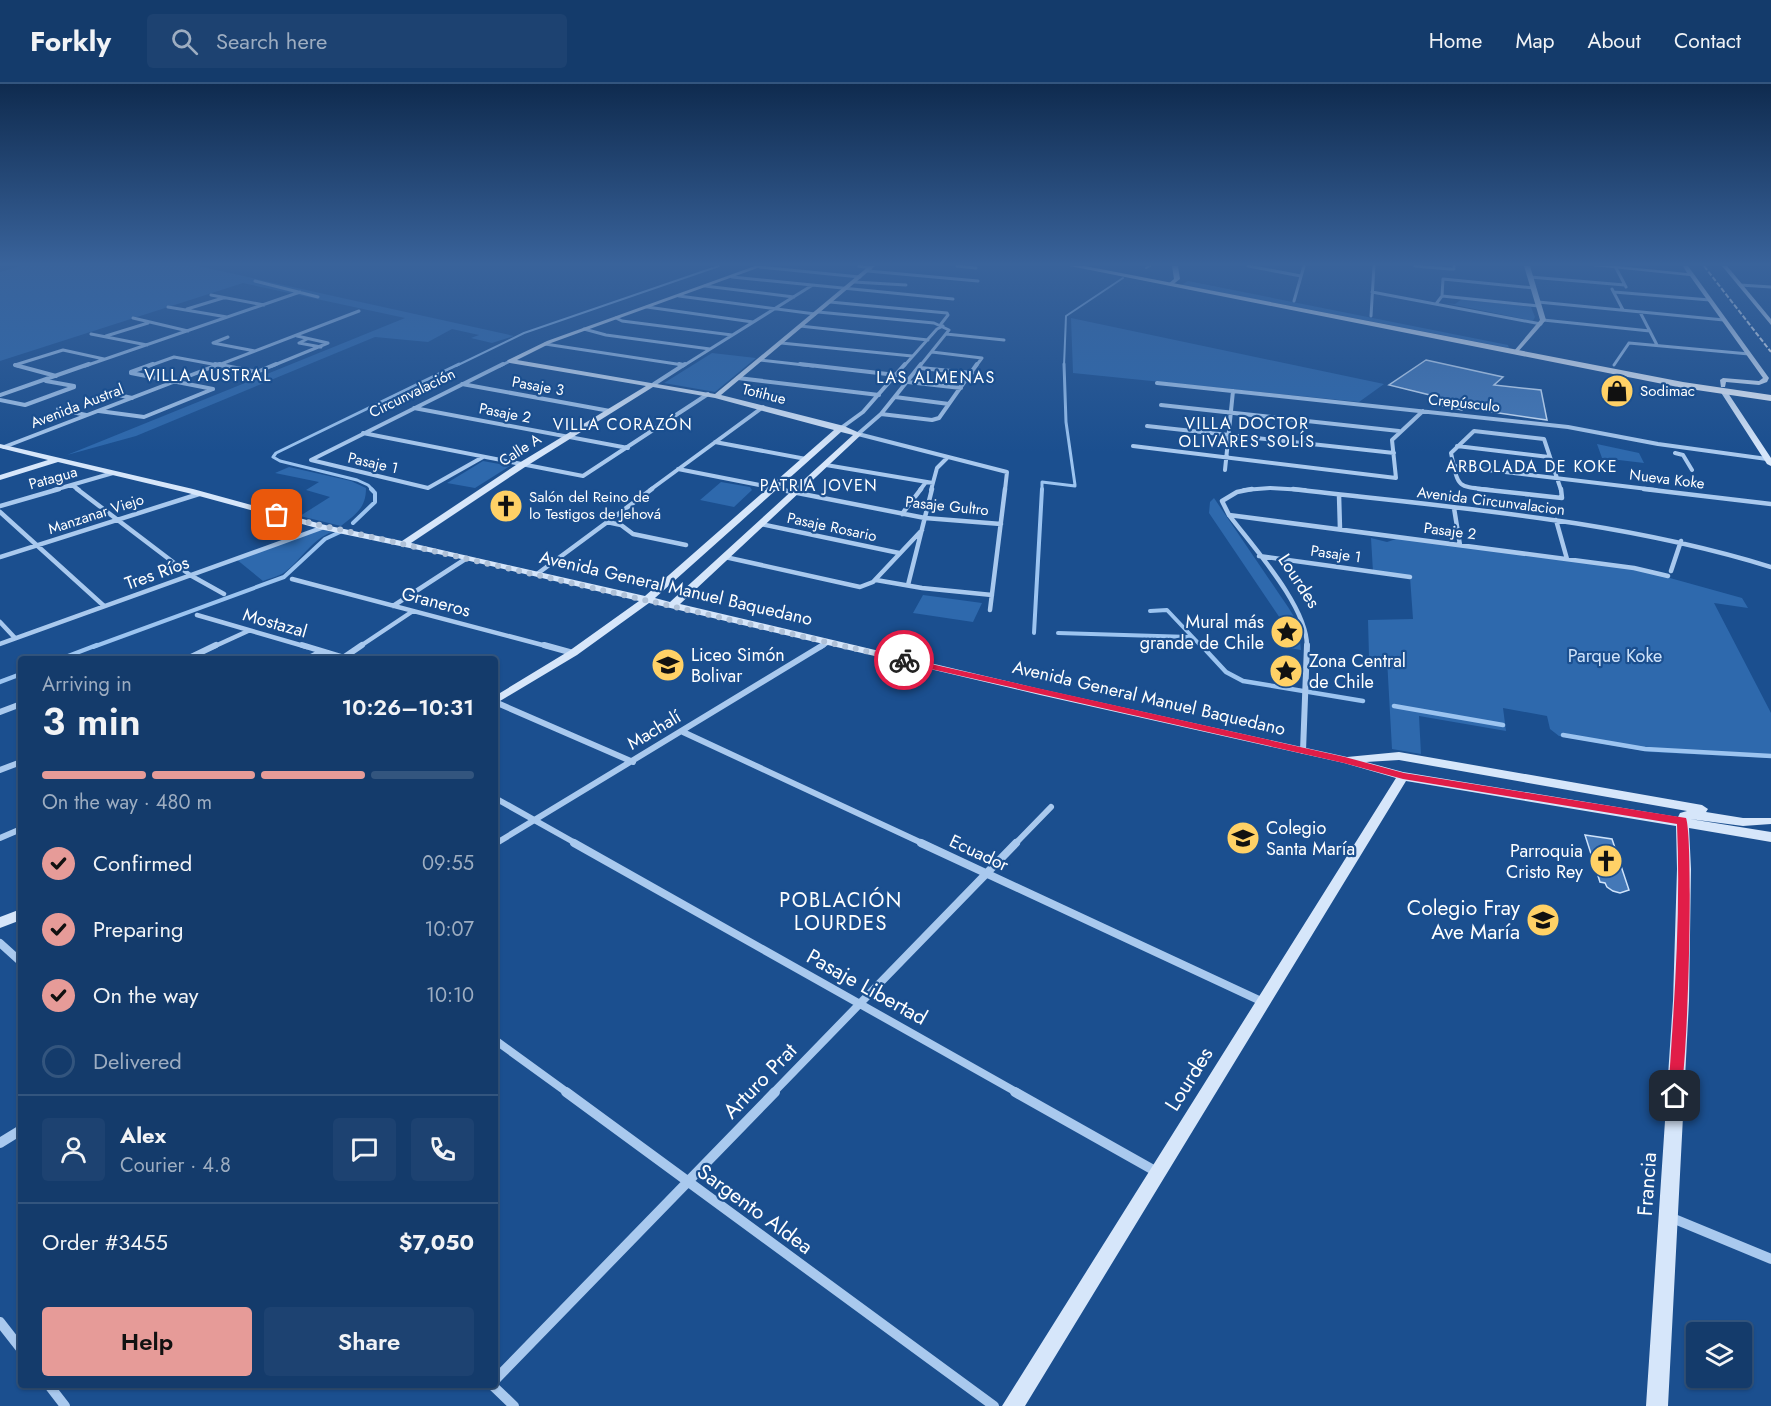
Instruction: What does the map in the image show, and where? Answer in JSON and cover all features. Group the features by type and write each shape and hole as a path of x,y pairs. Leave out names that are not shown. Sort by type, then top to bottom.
{"main road":[{"path":"1411,328 1724,388 1771,392"},
{"path":"1423,328 1519,349 1614,365 1771,398"}],"street":[{"path":"106,336 131,328"},
{"path":"174,328 189,331"},
{"path":"0,397 43,380 198,328"},
{"name":"Avenida Austral","path":"2,446 316,328"},
{"name":"Circunvalación","path":"313,458 545,344 588,328"},
{"path":"674,328 732,335"},
{"path":"654,384 744,328"},
{"path":"363,433 580,476 587,475 738,378 798,328"},
{"path":"815,328 928,340"},
{"path":"498,699 573,653 647,600 772,487 863,412 938,328"},
{"path":"672,606 881,414 946,334 949,330 946,328"},
{"path":"1519,349 1537,328"},
{"path":"1616,328 1650,331"},
{"path":"1620,328 1629,343"},
{"path":"1648,328 1658,345"},
{"path":"1730,328 1765,375 1766,381 1759,383 1724,379 1721,381 1769,461"},
{"path":"584,329 606,335 710,349"},
{"path":"91,334 148,345"},
{"path":"946,334 1004,340"},
{"path":"99,411 136,418 144,417 213,389 131,372 174,357 257,372 328,343 295,336"},
{"path":"228,337 213,343 255,351"},
{"path":"308,338 300,343 319,348"},
{"path":"781,343 912,356"},
{"path":"1629,343 1749,354"},
{"path":"1614,365 1629,343"},
{"path":"545,344 684,365"},
{"path":"57,376 15,365 63,350 105,359"},
{"path":"881,414 932,420 939,418 982,358 932,352"},
{"path":"760,360 896,375"},
{"name":"Totihue","path":"510,361 712,395 1007,472 1001,524"},
{"path":"920,368 972,373"},
{"path":"738,378 879,394"},
{"path":"0,397 25,405 74,387 43,380"},
{"path":"908,382 961,388"},
{"name":"Crepúsculo","path":"1157,383 1568,427 1769,461"},
{"name":"Pasaje 3","path":"462,384 610,411"},
{"name":"Calle A","path":"403,544 522,465 654,384"},
{"path":"1225,470 1233,391"},
{"path":"105,392 133,398"},
{"path":"895,397 949,404"},
{"path":"1161,405 1399,431"},
{"path":"537,574 763,407"},
{"name":"Pasaje 2","path":"413,408 628,448"},
{"path":"58,409 87,415"},
{"path":"1133,446 1396,478 1392,440 1423,411"},
{"path":"1147,426 1394,453"},
{"path":"1474,431 1544,439 1548,457 1563,495 1562,498 1463,487 1458,483 1451,453 1458,446 1474,431"},
{"path":"716,442 806,459"},
{"name":"Avenida General Manuel Baquedano","path":"2,446 113,472 324,527 1345,760 1403,776 1771,837"},
{"path":"1458,446 1548,457"},
{"path":"1672,446 1678,460"},
{"path":"1675,453 1683,454 1692,470"},
{"name":"Pasaje 1","path":"313,458 313,461 432,487 483,457"},
{"path":"908,585 933,483 938,468 948,457"},
{"path":"0,478 59,459"},
{"path":"826,465 933,483"},
{"name":"Nueva Koke","path":"1454,466 1771,504"},
{"name":"Pasaje Gultro","path":"678,469 925,518 1001,524"},
{"name":"Patagua","path":"0,506 113,472"},
{"path":"902,514 926,482"},
{"path":"72,484 190,575 225,594"},
{"name":"Avenida Circunvalacion","path":"1229,515 1222,501 1233,493 1249,489 1274,488 1556,520 1681,541 1771,567"},
{"name":"Manzanar Viejo","path":"0,557 199,494"},
{"path":"1340,495 1340,529"},
{"path":"1454,508 1461,545"},
{"path":"0,512 104,606"},
{"name":"Pasaje 2","path":"1229,515 1634,568 1668,576"},
{"name":"Lourdes","path":"1229,515 1294,605 1307,637 1302,751"},
{"path":"1556,520 1568,559"},
{"path":"607,522 621,525 633,534 686,545"},
{"name":"Pasaje Rosario","path":"761,524 899,553"},
{"path":"990,610 1001,524"},
{"name":"Tres Ríos","path":"0,644 324,527"},
{"path":"725,557 860,587 876,580 922,530"},
{"path":"1671,571 1681,541"},
{"name":"Pasaje 1","path":"1259,556 1410,577"},
{"path":"393,606 467,558"},
{"name":"Graneros","path":"292,579 573,653"},
{"path":"876,580 992,595"},
{"path":"347,656 413,611"},
{"name":"Mostazal","path":"197,615 336,656"},
{"path":"0,622 15,638"},
{"path":"193,656 248,631"},
{"name":"Machalí","path":"498,842 827,643"},
{"path":"313,656 321,652"},
{"path":"498,702 633,762"},
{"path":"0,712 18,705"},
{"name":"Ecuador","path":"683,732 1263,1002"},
{"name":"Avenida General Manuel Baquedano","path":"1345,760 1399,756 1769,821"},
{"path":"0,770 18,763"},
{"name":"Lourdes","path":"1013,1406 1403,776"},
{"name":"Pasaje Libertad","path":"498,800 1157,1173"},
{"name":"Arturo Prat","path":"498,1377 1051,807"},
{"name":"Avenida General Manuel Baquedano","path":"1682,821 1685,816 1691,814 1743,822 1769,821"},
{"name":"Francia","path":"1657,1406 1681,1001 1684,869 1682,821"},
{"path":"0,838 18,830"},
{"path":"0,923 18,915"},
{"path":"0,943 18,959"},
{"name":"Sargento Aldea","path":"498,1042 994,1406"},
{"path":"0,1143 18,1132"},
{"path":"1667,1216 1771,1259"},
{"path":"0,1322 18,1345"},
{"path":"51,1388 65,1406"},
{"path":"495,1388 514,1406"}],"green space":[{"path":"0,328 104,328 0,361"},
{"path":"381,328 477,328 514,336 492,343 471,338 479,335 452,329 428,342 375,337 136,436 67,455"},
{"path":"1071,328 1117,328 1384,384 1359,402 1073,373"},
{"path":"1403,328 1421,328 1508,345 1509,348"},
{"path":"712,353 756,358 715,392 664,383"},
{"path":"1597,444 1639,453 1644,463 1602,458"},
{"path":"483,461 510,466 475,488 447,483"},
{"path":"289,467 351,481 366,488 362,506 341,526 300,516 330,497 306,490 319,482 275,473"},
{"path":"721,482 750,487 752,490 734,507 700,500"},
{"path":"1214,498 1298,623 1301,650 1284,647 1286,643 1283,635 1287,635 1286,627 1209,513 1210,502"},
{"path":"320,529 332,532 312,545 285,572 263,581 236,559"},
{"name":"Parque Koke","path":"1402,537 1634,568 1742,598 1748,608 1714,603 1771,713 1771,758 1650,752 1559,736 1550,729 1547,716 1503,708 1506,731 1419,716 1421,754 1392,749 1387,659 1369,656 1368,620 1413,619 1410,577 1373,572 1371,538 1387,542"},
{"path":"923,595 982,603 973,622 913,613"}],"building":[{"path":"1426,360 1503,377 1494,385 1541,390 1547,420 1439,405 1446,399 1389,385"},
{"name":"Parroquia Cristo Rey","path":"1585,835 1612,839 1629,890 1620,893 1600,882"}],"waterway":[{"path":"456,366 539,328"},
{"path":"1064,365 1066,328"},
{"path":"373,490 357,480 280,461 273,457 276,453 459,364"},
{"path":"1064,365 1066,422 1075,485"},
{"path":"1042,489 1042,482 1075,486"},
{"path":"353,523 375,502 375,493 371,489"},
{"path":"1034,633 1042,489"},
{"path":"93,647 284,577 325,539 340,532"},
{"path":"1150,611 1167,610 1202,647"},
{"path":"1058,633 1190,637"},
{"path":"68,656 97,645"},
{"path":"1201,645 1226,672 1243,681 1363,701"},
{"path":"0,682 18,675"},
{"path":"1394,706 1503,725"},
{"path":"1563,735 1645,749 1771,756"}],"railway":[{"path":"1752,328 1771,352"}],"way so far":[{"path":"277,515 904,660"}],"place":[{"name":"Sodimac","path":"1617,391"},
{"name":"Salón del Reino de lo Testigos de Jehová","path":"506,506"},
{"name":"Mural más grande de Chile","path":"1287,632"},
{"name":"Liceo Simón Bolivar","path":"668,665"},
{"name":"Zona Central de Chile","path":"1286,671"},
{"name":"Colegio Santa María","path":"1243,838"},
{"name":"Parroquia Cristo Rey","path":"1606,861"},
{"name":"Colegio Fray Ave María","path":"1543,920"}],"district":[{"name":"VILLA AUSTRAL","path":"208,375"},
{"name":"LAS ALMENAS","path":"936,377"},
{"name":"VILLA CORAZÓN","path":"623,424"},
{"name":"VILLA DOCTOR OLIVARES SOLÍS","path":"1247,432"},
{"name":"ARBOLADA DE KOKE","path":"1532,466"},
{"name":"PATRIA JOVEN","path":"819,485"},
{"name":"POBLACIÓN LOURDES","path":"841,912"}],"route":[{"path":"904,660 1345,760 1403,776 1682,821 1684,869 1681,1001 1675,1096"}]}
